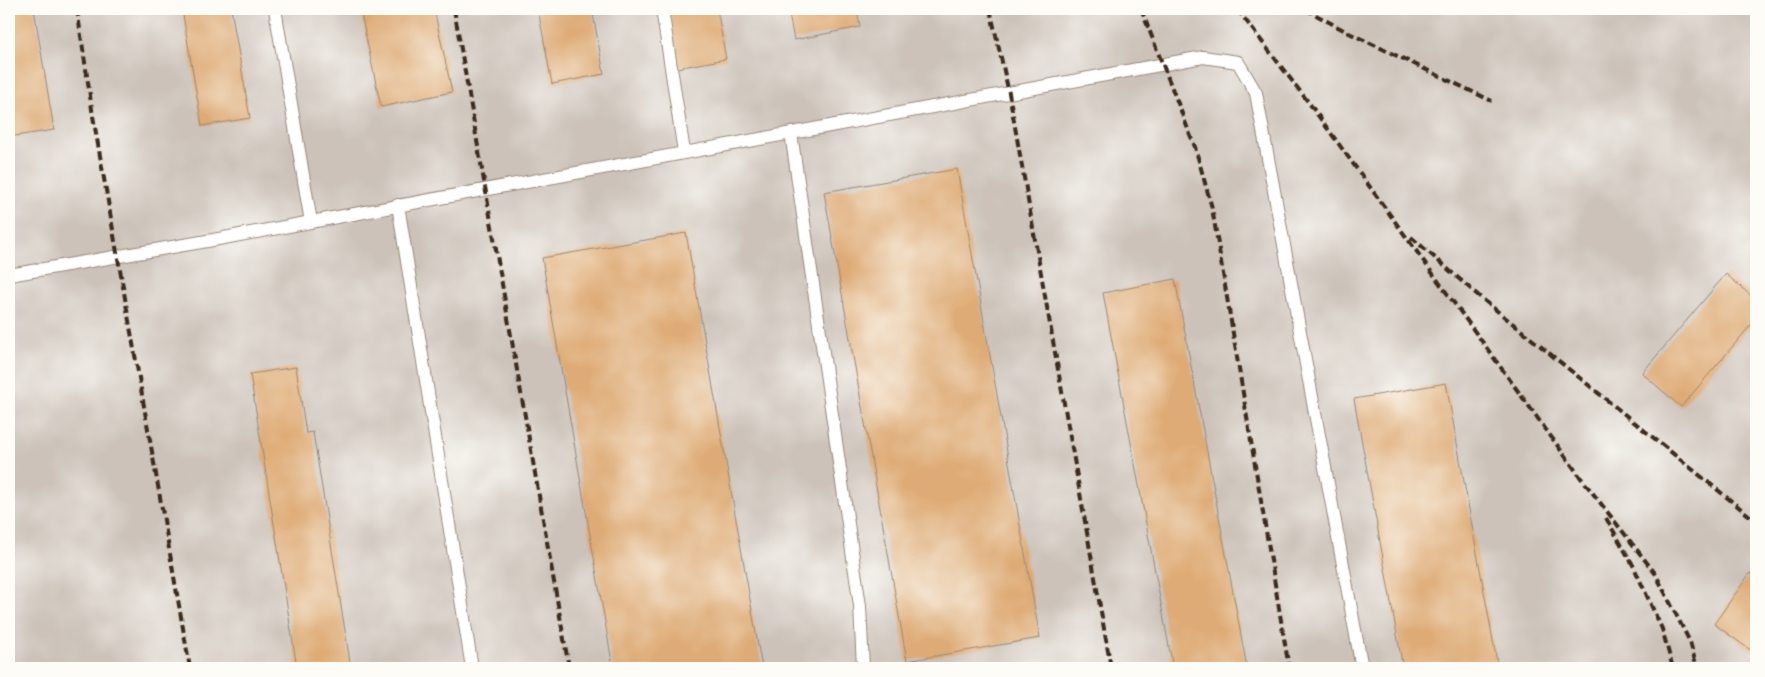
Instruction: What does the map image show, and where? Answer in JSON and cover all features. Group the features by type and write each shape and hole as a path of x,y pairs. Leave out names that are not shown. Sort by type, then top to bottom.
{"lane":[{"path":"274,9 311,222"},
{"path":"662,9 684,152"},
{"path":"9,275 311,222 1203,58 1238,62 1256,93 1362,668"},
{"path":"791,133 860,606 863,668"},
{"path":"398,205 472,668"}],"shaded area":[{"path":"9,9 1756,9 1756,668 9,668"}],"building":[{"path":"9,9 34,9 54,130 9,137"},
{"path":"182,9 231,9 250,118 202,126"},
{"path":"360,9 434,9 452,92 381,107"},
{"path":"538,9 592,9 604,74 552,84"},
{"path":"666,9 717,9 726,59 677,68"},
{"path":"788,9 857,9 860,27 794,40"},
{"path":"957,169 1040,638 907,661 824,192"},
{"path":"686,233 762,668 613,668 542,258"},
{"path":"1726,274 1756,300 1756,319 1681,407 1642,373"},
{"path":"1175,279 1247,668 1173,668 1103,293"},
{"path":"296,367 306,433 313,432 351,668 297,668 250,374"},
{"path":"1446,383 1498,668 1403,668 1354,399"},
{"path":"1750,573 1756,577 1756,654 1714,624"}],"railway":[{"path":"77,9 93,116 190,668"},
{"path":"454,9 569,668"},
{"path":"990,9 1009,93 1111,668"},
{"path":"1141,9 1195,147 1212,208 1289,668"},
{"path":"1237,9 1309,103 1581,478 1655,573 1690,642 1697,668"},
{"path":"1305,9 1349,33 1492,101"},
{"path":"1411,237 1480,297 1756,521"},
{"path":"1606,518 1633,565 1662,629 1673,668"}]}
